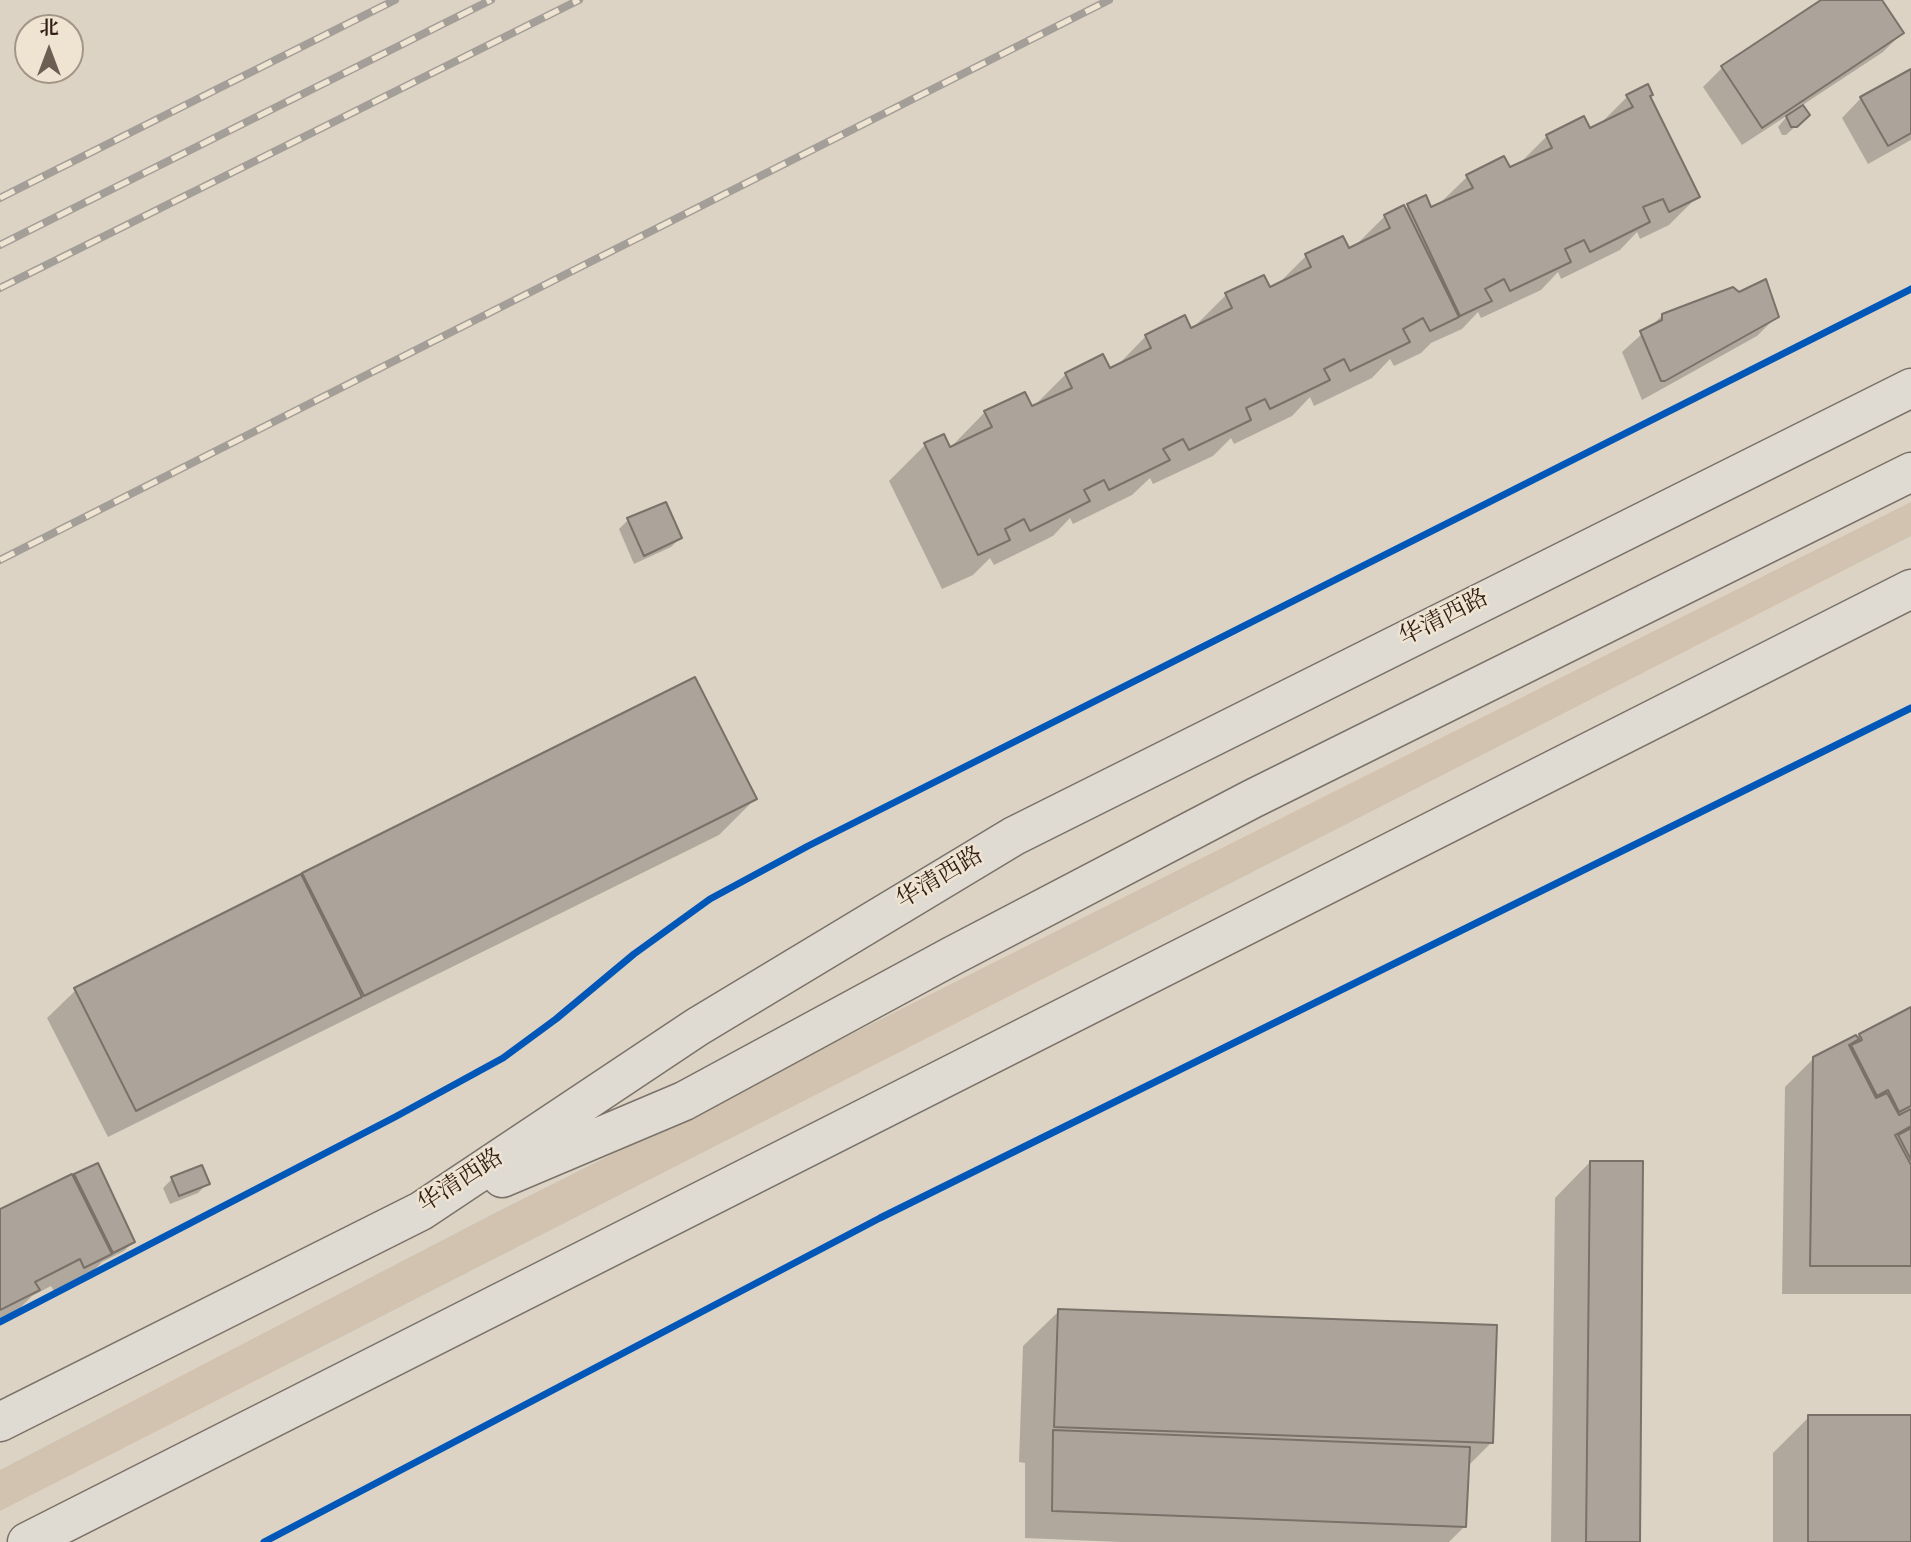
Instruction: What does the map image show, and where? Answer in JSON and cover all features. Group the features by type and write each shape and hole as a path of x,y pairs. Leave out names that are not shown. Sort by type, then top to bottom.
{"main road":[{"name":"华清西路","path":"0,1422 421,1212 697,1027 1014,836 1911,388"},
{"path":"421,1212 684,1101 940,962 1252,799 1911,472"},
{"path":"27,1542 1911,589"}],"shaded area":[{"path":"1911,502 1911,536 0,1511 0,1470 493,1214"}],"building":[{"path":"1821,0 1882,0 1904,33 1762,128 1721,66"},
{"path":"1911,69 1911,133 1888,146 1860,97"},
{"path":"1648,84 1653,95 1650,96 1700,197 1669,212 1663,199 1643,207 1650,222 1590,252 1584,240 1565,249 1571,262 1510,291 1504,279 1485,289 1492,301 1460,316 1407,204 1426,195 1431,207 1473,188 1466,175 1504,156 1510,167 1552,148 1546,135 1584,116 1590,128 1633,107 1626,95"},
{"path":"1803,105 1810,115 1797,127 1791,127 1786,116"},
{"path":"1404,205 1459,317 1430,331 1423,318 1403,329 1410,342 1350,371 1344,359 1324,369 1330,380 1270,409 1265,399 1246,408 1251,420 1189,450 1183,439 1163,449 1170,460 1109,490 1104,480 1084,490 1090,501 1030,531 1024,519 1005,529 1010,540 978,555 924,443 944,434 950,447 992,427 984,411 1025,392 1032,406 1072,388 1065,373 1103,354 1110,368 1151,348 1145,335 1185,315 1191,328 1232,308 1225,293 1264,275 1270,287 1311,267 1305,254 1343,236 1349,248 1390,228 1384,215"},
{"path":"1766,279 1779,317 1661,381 1640,331 1662,320 1662,314 1733,287 1739,292"},
{"path":"666,502 682,538 644,556 627,518"},
{"path":"695,677 757,799 364,996 302,873"},
{"path":"301,874 362,997 136,1111 74,988"},
{"path":"1911,1007 1911,1106 1899,1112 1888,1090 1877,1096 1851,1045 1862,1040 1859,1034"},
{"path":"1856,1035 1859,1039 1849,1045 1876,1098 1887,1093 1899,1115 1911,1109 1911,1126 1895,1135 1911,1165 1911,1266 1810,1266 1813,1057"},
{"path":"1911,1128 1911,1160 1898,1135"},
{"path":"1590,1161 1643,1161 1640,1542 1586,1542"},
{"path":"98,1163 135,1242 113,1253 74,1174"},
{"path":"202,1165 210,1184 179,1196 171,1177"},
{"path":"72,1174 112,1254 84,1268 80,1259 35,1282 40,1290 0,1310 0,1209"},
{"path":"1058,1309 1497,1325 1493,1443 1054,1427"},
{"path":"1808,1415 1911,1415 1911,1542 1808,1542"},
{"path":"1053,1430 1470,1447 1466,1527 1052,1511"}],"railway":[{"path":"0,198 395,0"},
{"path":"0,245 491,0"},
{"path":"0,288 579,0"},
{"path":"0,560 1109,0"}],"cycle path":[{"path":"0,1322 503,1058 556,1019 634,954 710,899 808,846 1911,289"},
{"path":"264,1542 880,1218 1911,708"}]}
